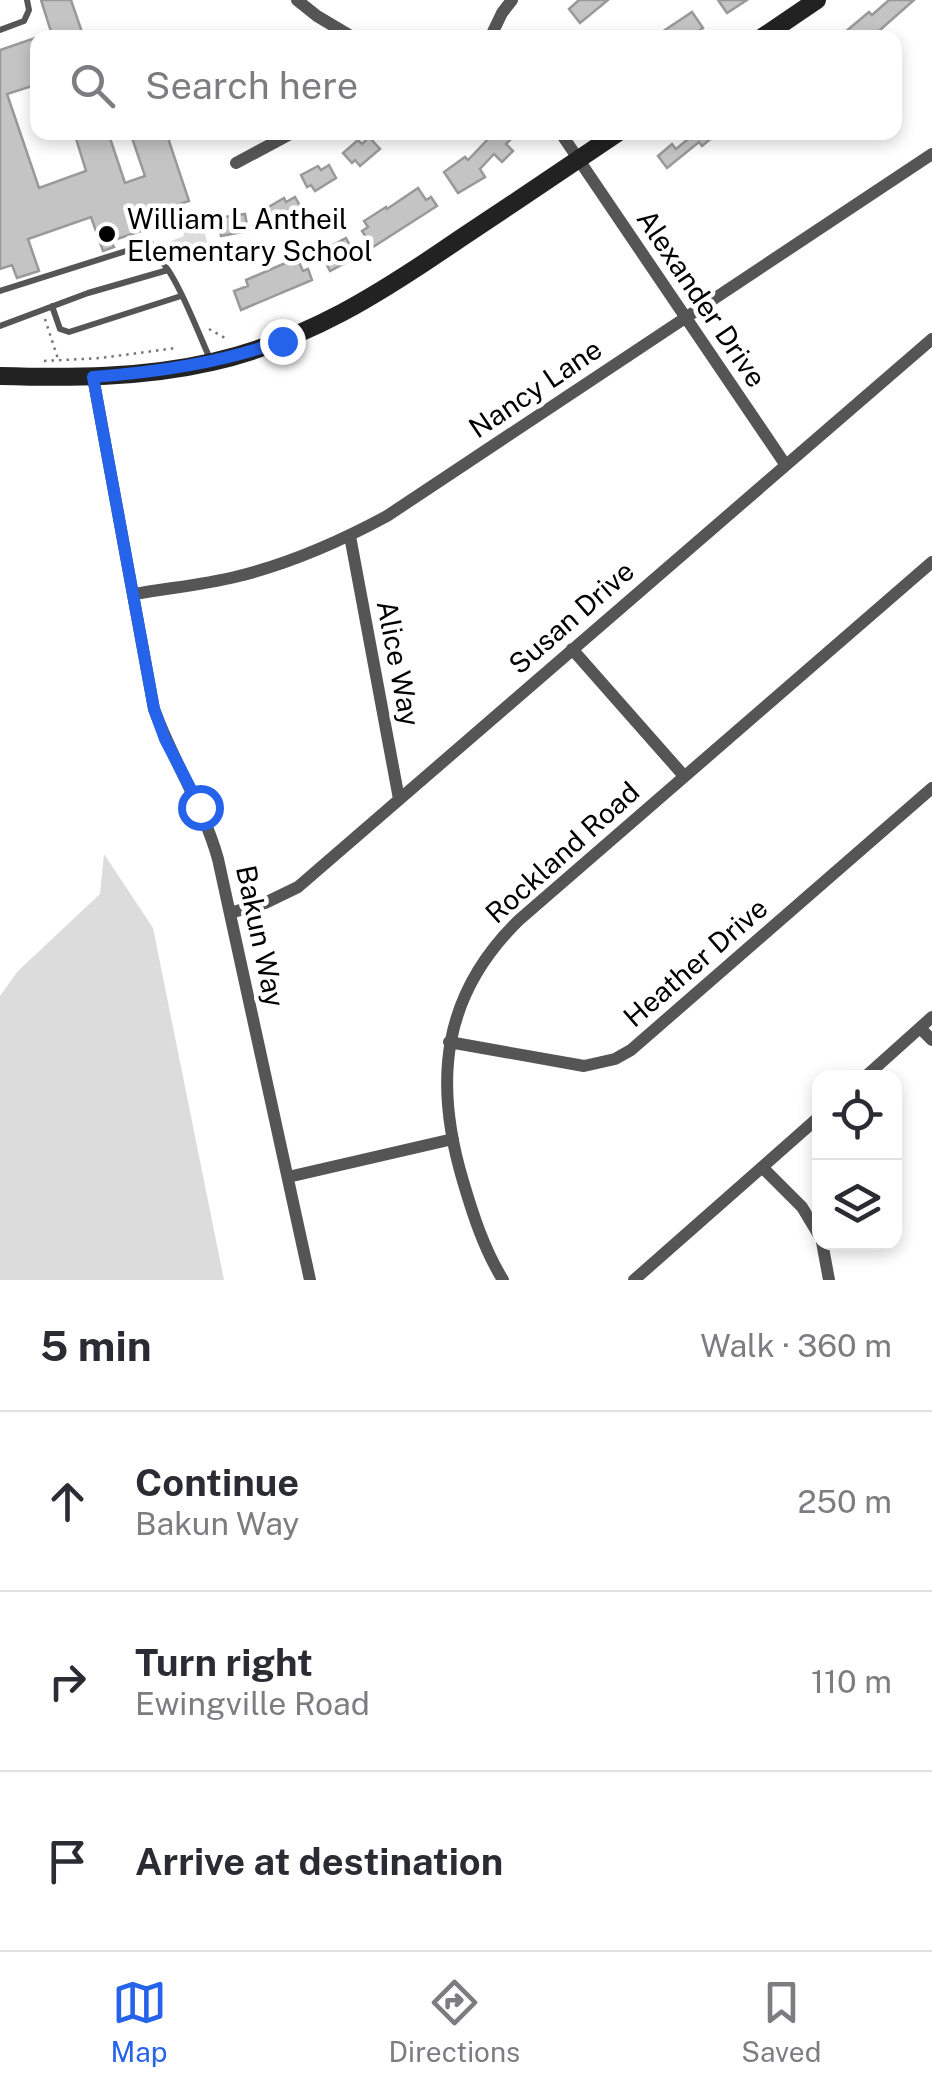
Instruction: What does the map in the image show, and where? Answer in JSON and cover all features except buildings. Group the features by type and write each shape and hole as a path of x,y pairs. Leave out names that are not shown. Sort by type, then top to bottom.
{"main road":[{"path":"773,30 817,0"},
{"path":"0,376 93,377 174,370 282,341 350,310 390,286 608,140"}],"street":[{"path":"297,0 341,30"},
{"path":"494,30 512,0"},
{"path":"236,162 279,140"},
{"name":"Alexander Drive","path":"565,140 785,464"},
{"name":"Nancy Lane","path":"134,594 232,578 276,566 388,516 932,154"},
{"name":"Susan Drive","path":"230,913 265,903 298,887 932,339"},
{"name":"Bakun Way","path":"93,377 154,709 211,832 310,1280"},
{"name":"Alice Way","path":"350,536 400,799"},
{"name":"Rockland Road","path":"503,1280 470,1207 452,1139 446,1087 449,1042 464,996 486,956 503,936 684,776 932,562"},
{"path":"572,649 684,776"},
{"name":"Heather Drive","path":"449,1042 571,1065 600,1063 622,1055 932,788"},
{"path":"873,1070 932,1018"},
{"path":"920,1028 932,1040"},
{"path":"634,1280 812,1123"},
{"path":"288,1177 452,1139"},
{"path":"762,1167 802,1207 812,1224"},
{"path":"823,1250 830,1280"}],"lane":[{"path":"0,30 24,21 27,0"},
{"path":"0,291 135,249 152,254 168,270 211,362"},
{"path":"0,326 88,293 168,270"},
{"path":"52,306 60,329 69,332 181,296"}],"path":[{"path":"42,361 176,348"}],"shaded area":[{"path":"201,215 208,247 174,257 168,250 171,241 184,236 180,220"},
{"path":"104,854 153,928 224,1280 0,1280 0,996 18,971 100,894"}],"place":[{"name":"William L Antheil Elementary School","path":"107,234"}],"route":[{"path":"200,807 154,709 93,377 174,370 282,341"}]}
